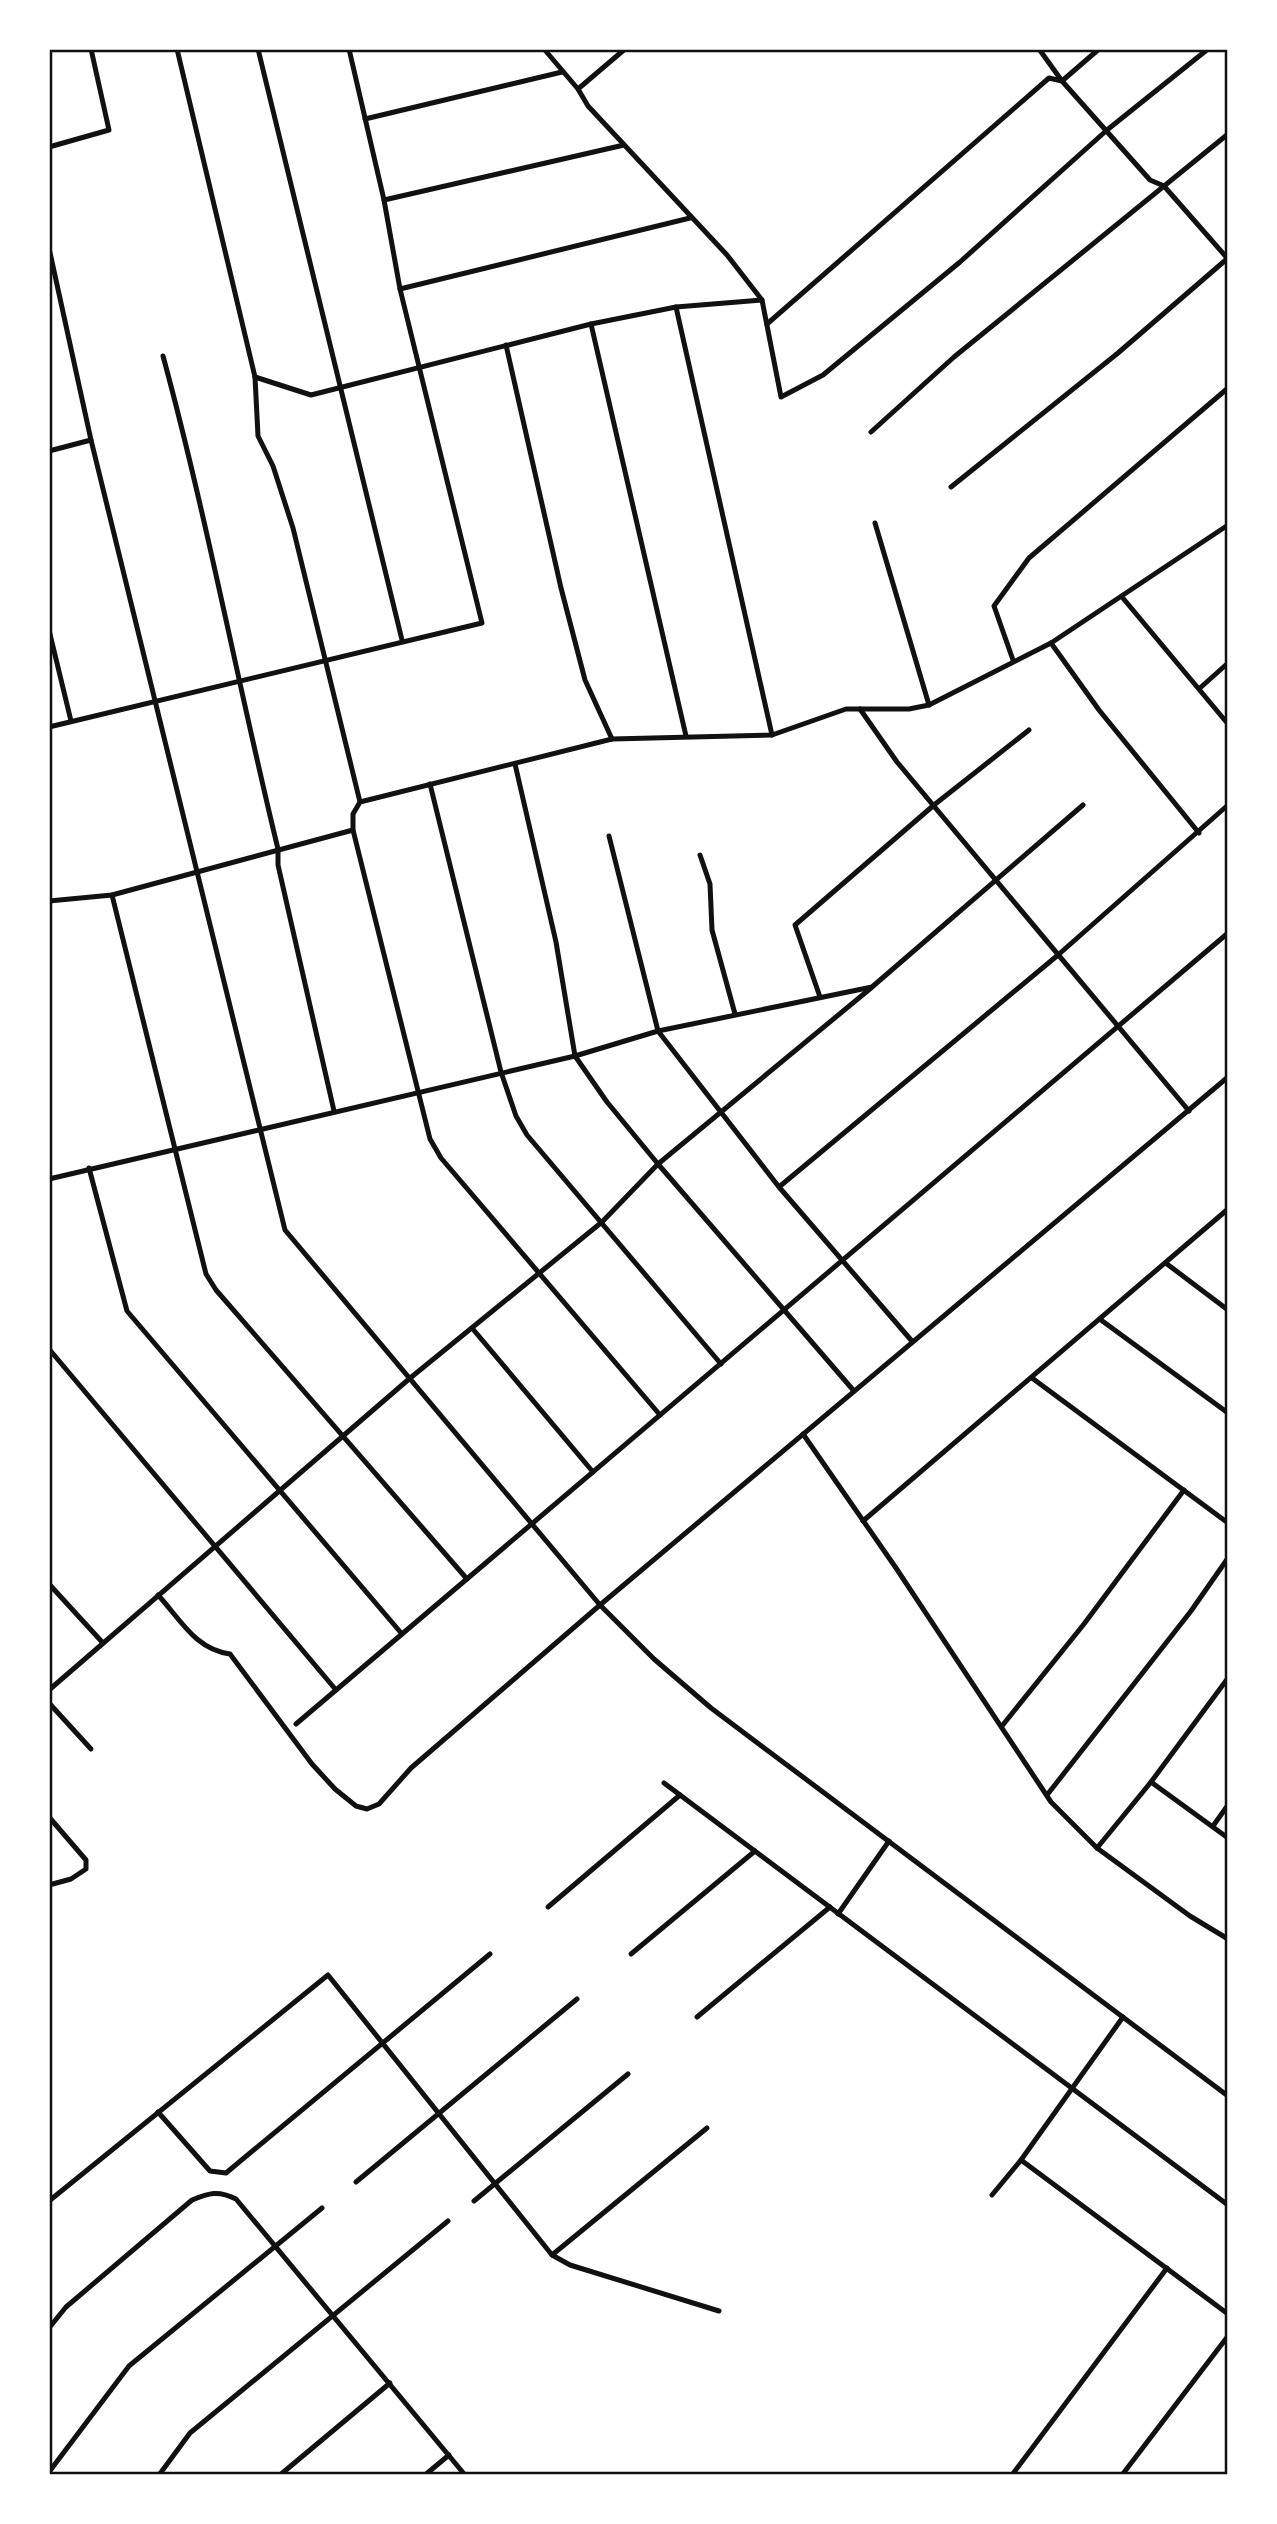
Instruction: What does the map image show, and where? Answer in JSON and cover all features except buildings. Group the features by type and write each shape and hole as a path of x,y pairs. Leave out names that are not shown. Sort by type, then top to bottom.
{"street":[{"path":"49,147 109,130 91,49"},
{"path":"177,49 255,377 258,436 273,466 293,528 360,802 353,814 353,830 430,1139 441,1158 660,1415"},
{"path":"258,49 402,640"},
{"path":"49,727 402,640 480,626 483,620 400,289 384,200 349,49"},
{"path":"544,49 578,89 588,106 727,255 762,300 781,397 823,375 960,262 1107,130 1208,49"},
{"path":"578,89 625,49"},
{"path":"951,487 1118,353 1228,258 1164,186 1150,180 1062,81 1039,49"},
{"path":"1062,81 1099,49"},
{"path":"365,119 562,72"},
{"path":"767,324 1049,78 1062,81"},
{"path":"872,432 954,356 1228,134"},
{"path":"384,200 624,145"},
{"path":"400,289 690,218"},
{"path":"49,248 91,440 285,1230 600,1605 654,1659 711,1708 1228,2096"},
{"path":"255,377 311,395 591,324 676,307 762,300"},
{"path":"676,307 772,735"},
{"path":"591,324 686,736"},
{"path":"506,345 561,588 585,680 612,740"},
{"path":"163,356 184,433 334,1111"},
{"path":"1013,660 993,606 1029,558 1228,388"},
{"path":"49,451 91,440"},
{"path":"875,523 929,705"},
{"path":"360,802 612,740 772,735 846,709 909,709 929,705 1051,643 1122,597 1164,565 1228,525"},
{"path":"1122,597 1228,724"},
{"path":"49,630 71,721"},
{"path":"1051,643 1099,710 1199,833"},
{"path":"1200,688 1228,663"},
{"path":"860,709 897,762 1189,1111"},
{"path":"820,997 794,925 934,805 1029,730"},
{"path":"514,764 556,942 575,1056 607,1102 854,1391"},
{"path":"430,784 502,1072 516,1116 527,1135 721,1364"},
{"path":"779,1186 1058,955 1135,884 1199,833 1228,805"},
{"path":"49,1690 410,1378 602,1222 659,1164 872,987 1083,806"},
{"path":"49,901 112,895 353,830"},
{"path":"609,836 658,1031 719,1113 911,1340"},
{"path":"700,855 710,884 712,930 735,1014"},
{"path":"112,895 206,1274 216,1290 467,1579"},
{"path":"296,1724 1228,933"},
{"path":"49,1179 575,1056 658,1031 872,987"},
{"path":"158,1595 201,1645 213,1651 230,1654 312,1764 356,1807 367,1809 379,1804 411,1768 600,1605 911,1340 1228,1077"},
{"path":"89,1168 127,1311 402,1634"},
{"path":"863,1521 1167,1264 1228,1209"},
{"path":"1167,1264 1228,1310"},
{"path":"1101,1320 1228,1412"},
{"path":"472,1328 593,1472"},
{"path":"49,1349 336,1690"},
{"path":"1032,1378 1228,1523"},
{"path":"803,1434 1047,1795 1097,1848 1190,1916 1228,1939"},
{"path":"1002,1726 1084,1624 1184,1490"},
{"path":"1047,1795 1191,1611 1228,1558"},
{"path":"49,1584 103,1643"},
{"path":"1097,1848 1151,1782 1228,1678"},
{"path":"49,1703 91,1749"},
{"path":"1151,1782 1228,1838"},
{"path":"664,1783 1228,2206"},
{"path":"548,1907 680,1795"},
{"path":"1213,1826 1228,1805"},
{"path":"49,1816 86,1860 86,1869 71,1879 49,1885"},
{"path":"838,1914 889,1841"},
{"path":"631,1954 755,1851"},
{"path":"697,2017 830,1907"},
{"path":"158,2112 210,2171 226,2173 490,1954"},
{"path":"49,2201 328,1975 552,2255 570,2265 719,2311"},
{"path":"356,2182 578,1999"},
{"path":"992,2195 1021,2160 1123,2017"},
{"path":"474,2201 628,2074"},
{"path":"552,2255 707,2128"},
{"path":"1021,2160 1228,2314"},
{"path":"49,2328 66,2307 181,2209 212,2191 236,2199 466,2475"},
{"path":"49,2472 129,2366 322,2208"},
{"path":"159,2475 190,2433 336,2316 448,2221"},
{"path":"1012,2475 1167,2268"},
{"path":"1122,2475 1228,2336"},
{"path":"280,2475 390,2382"},
{"path":"425,2475 449,2455"}]}
